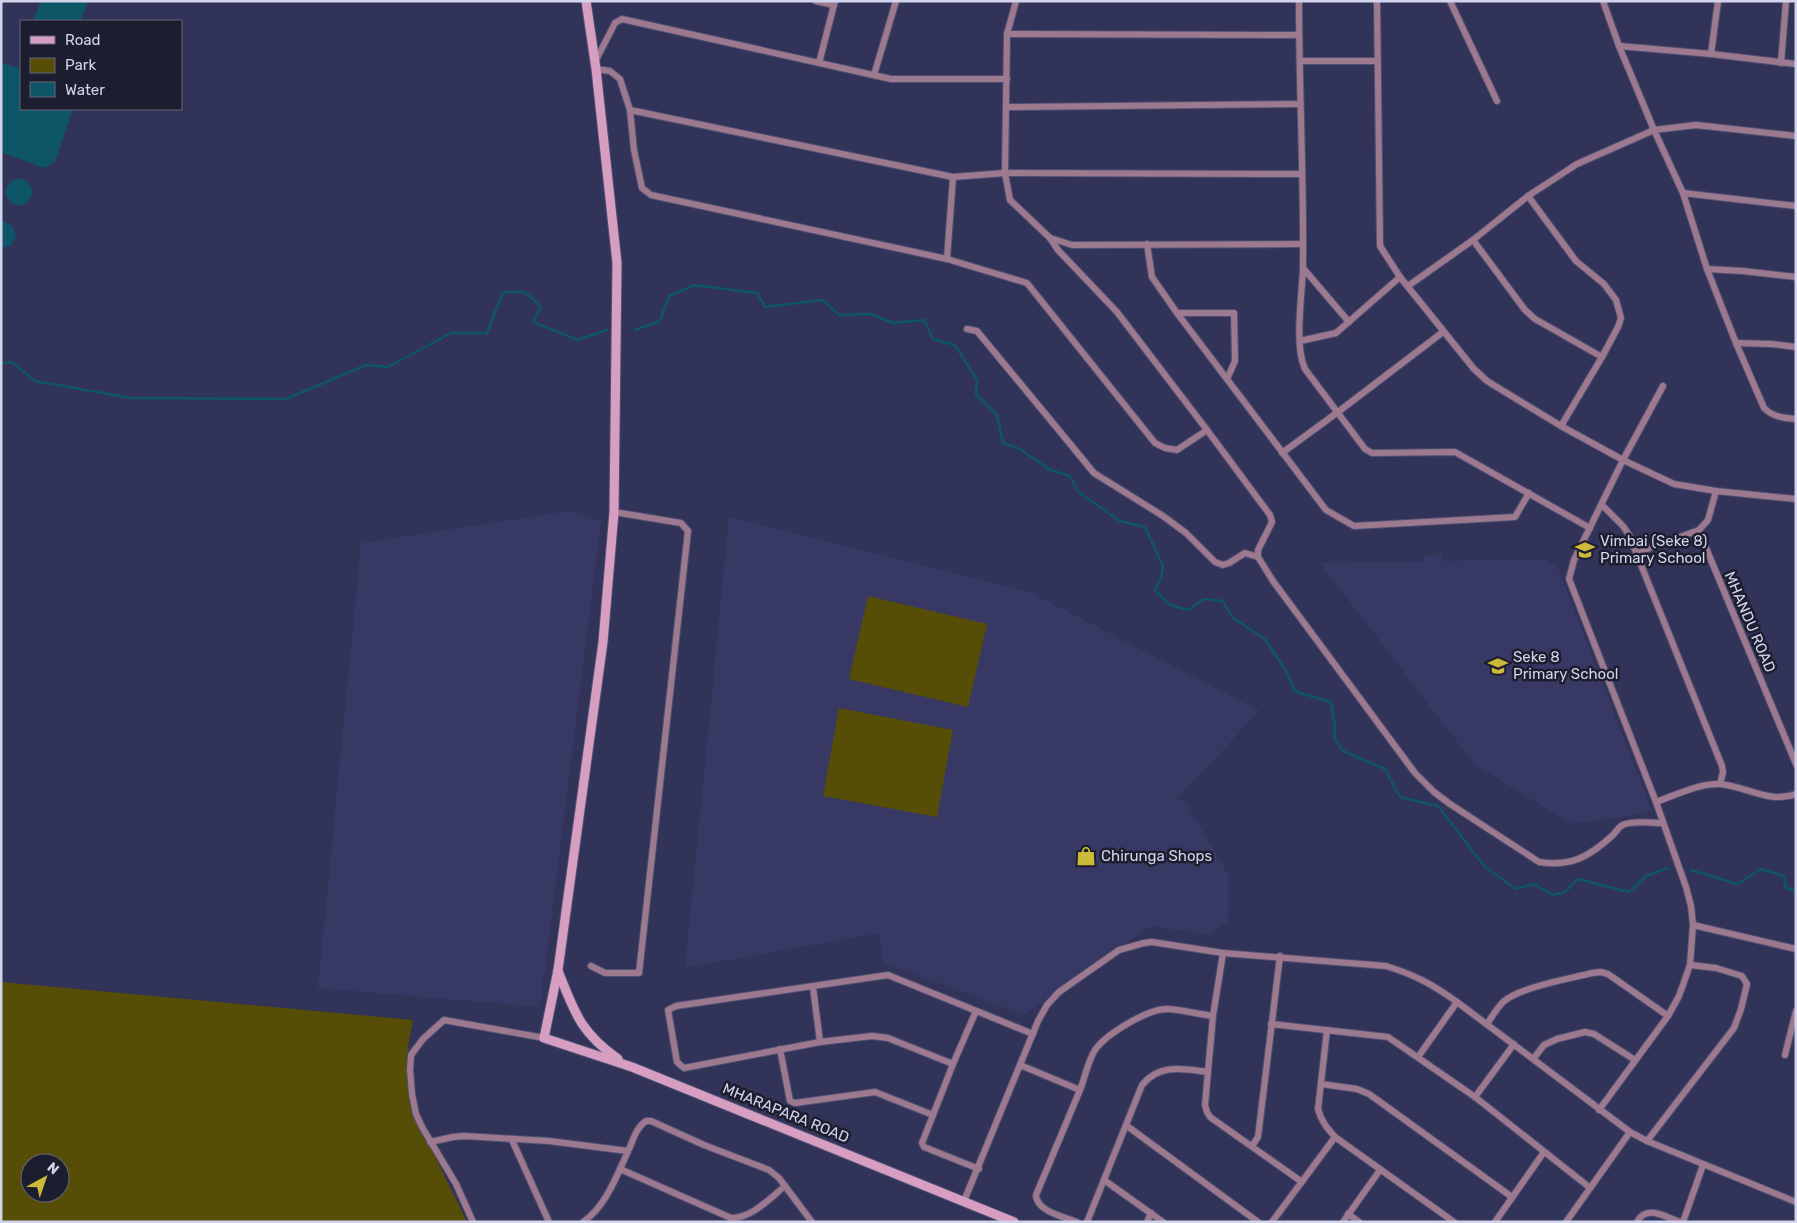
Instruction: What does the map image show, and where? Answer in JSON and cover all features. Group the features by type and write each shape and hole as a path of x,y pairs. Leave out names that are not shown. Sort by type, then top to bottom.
{"main road":[{"path":"544,1038 558,970 603,642 614,512 617,263 596,66 586,1"},
{"path":"558,970 584,1029 606,1050 632,1067"},
{"name":"MHARAPARA ROAD","path":"544,1038 632,1067 1014,1222"}],"street":[{"path":"816,1 835,3 819,63"},
{"path":"874,75 896,1"},
{"path":"1016,1 1007,34 1006,173 1010,200 1050,238 1058,250 1117,312 1270,515 1272,522 1258,550 1258,557 1273,581 1415,773 1434,792 1450,804 1539,862 1556,864 1577,861 1594,850 1620,827 1628,824 1663,822"},
{"path":"1299,1 1303,268 1300,341 1301,361 1305,369 1365,449 1372,453 1455,452 1590,528"},
{"path":"1377,1 1380,246 1400,277 1474,369 1487,381 1561,426 1674,484 1716,491 1796,499"},
{"path":"1450,1 1497,101"},
{"path":"1602,1 1654,130 1683,193 1707,269 1764,408 1775,416 1796,419"},
{"path":"1712,54 1718,1"},
{"path":"1781,63 1786,1"},
{"path":"1006,79 892,79 622,19 615,23 596,66 610,71 620,79 630,110 634,150 642,188 651,195 947,259 1027,283 1156,443 1165,448 1177,450 1207,430"},
{"path":"1007,34 1299,35"},
{"path":"1619,46 1796,64"},
{"path":"1300,62 1378,61"},
{"path":"1007,107 1300,104"},
{"path":"630,110 953,177 1006,173 1302,174"},
{"path":"1408,286 1473,240 1528,196 1578,164 1654,130 1696,126 1796,136"},
{"path":"947,259 953,177"},
{"path":"1683,193 1796,206"},
{"path":"1528,196 1576,261 1604,284 1616,300 1621,318 1602,357 1561,426"},
{"path":"1050,238 1072,245 1302,244"},
{"path":"1473,240 1526,310 1535,319 1602,357"},
{"path":"1147,244 1152,277 1177,313 1326,510 1354,526 1515,517 1529,493"},
{"path":"1303,268 1349,322"},
{"path":"1707,269 1796,277"},
{"path":"1300,341 1336,333 1400,277"},
{"path":"1177,313 1234,313 1235,361 1227,379"},
{"path":"967,329 977,331 1094,473 1164,516 1186,533 1215,562 1223,565 1245,553 1258,557"},
{"path":"1282,452 1443,332"},
{"path":"1736,343 1796,346"},
{"path":"1599,1110 1668,1016 1679,996 1690,965 1693,925 1686,887 1656,802 1569,579 1574,560 1663,386"},
{"path":"1636,553 1699,530 1708,520 1716,491"},
{"path":"1602,505 1623,526 1636,553 1722,766 1723,772 1720,784"},
{"path":"591,966 605,973 639,972 688,531 681,523 614,512"},
{"name":"MHANDU ROAD","path":"1699,530 1796,764"},
{"path":"1656,802 1692,789 1720,784 1773,797 1796,794"},
{"path":"1693,925 1796,949"},
{"path":"964,1201 979,1169 1033,1034 1047,1005 1059,992 1119,950 1152,942 1223,953 1280,956 1386,966 1410,974 1430,983 1457,1002 1630,1132 1703,1165 1796,1202"},
{"path":"1223,953 1208,1072 1205,1105 1207,1112 1210,1117 1302,1182"},
{"path":"1252,1146 1258,1137 1280,956"},
{"path":"1647,1141 1734,1028 1741,1009 1747,984 1742,976 1716,968 1690,965"},
{"path":"1487,1024 1502,1003 1523,991 1601,972 1608,974 1668,1016"},
{"path":"953,1064 882,1036 872,1036 820,1042 684,1068 677,1062 668,1010 676,1006 888,975 1033,1034"},
{"path":"813,987 820,1042"},
{"path":"1418,1057 1457,1002"},
{"path":"1077,1222 1042,1208 1036,1200 1036,1195 1095,1050 1103,1041 1148,1013 1166,1009 1214,1016"},
{"path":"976,1010 922,1144 924,1147 979,1169"},
{"path":"1785,1056 1796,1010"},
{"path":"473,1222 456,1184 430,1142 416,1114 410,1061 414,1051 444,1020 544,1038"},
{"path":"1272,1024 1388,1037 1475,1097 1589,1187"},
{"path":"1327,1030 1318,1109 1326,1127 1335,1137 1454,1222"},
{"path":"1534,1058 1544,1045 1557,1039 1585,1032 1594,1034 1635,1060"},
{"path":"1475,1097 1514,1044"},
{"path":"780,1049 790,1101 796,1103 875,1092 933,1115"},
{"path":"1020,1065 1080,1090"},
{"path":"1087,1222 1142,1085 1153,1076 1167,1069 1174,1068 1208,1072"},
{"path":"1321,1084 1357,1089 1368,1094 1512,1197"},
{"path":"587,1221 601,1203 640,1127 646,1121 651,1121 704,1145 769,1170 785,1186 812,1222"},
{"path":"1127,1126 1258,1222"},
{"path":"1566,1222 1589,1187 1630,1132"},
{"path":"430,1142 458,1136 577,1144 628,1151"},
{"path":"1272,1222 1335,1137"},
{"path":"512,1140 549,1222"},
{"path":"1495,1222 1544,1152"},
{"path":"1637,1222 1640,1216 1653,1212 1682,1222 1703,1165"},
{"path":"620,1169 731,1218 740,1218 755,1210 785,1186"},
{"path":"1343,1222 1380,1170"},
{"path":"1104,1180 1163,1222"},
{"path":"1147,1222 1151,1213"},
{"path":"1348,1214 1359,1222"}],"shaded area":[{"path":"569,511 601,521 540,1007 318,988 361,543"},
{"path":"729,517 1030,592 1260,711 1176,799 1185,801 1229,876 1228,921 1211,935 1151,926 1024,1015 883,962 879,933 685,968"},
{"name":"Seke 8 Primary School","path":"1442,555 1442,561 1544,559 1558,568 1652,812 1572,824 1475,765 1320,563 1423,562 1423,556"}],"green space":[{"path":"868,596 987,624 968,707 849,679"},
{"path":"839,708 953,730 937,817 823,796"},
{"path":"1,982 413,1020 408,1046 413,1111 467,1222 1,1222"}],"water":[{"path":"41,1 88,1 80,20 33,20"},
{"path":"1,62 20,69 20,110 73,110 55,162 44,168 1,152"},
{"path":"19,179 28,183 32,192 28,201 19,205 10,201 6,192 10,183"},
{"path":"4,221 13,227 16,237 10,246 1,248 1,222"}],"waterway":[{"path":"635,330 660,321 669,296 695,285 757,293 765,307 823,300 839,315 871,314 893,323 924,320 933,339 955,345 977,380 976,394 997,415 1003,443 1020,449 1050,470 1070,476 1078,492 1120,521 1145,527 1163,566 1161,578 1155,590 1170,605 1188,610 1204,599 1223,601 1232,617 1265,639 1288,674 1294,691 1331,702 1335,728 1334,738 1343,751 1385,769 1400,797 1438,806 1485,867 1516,889 1534,884 1553,895 1565,892 1578,879 1629,892 1646,876 1668,868"},
{"path":"1,364 12,362 35,381 131,398 286,399 366,365 388,367 451,333 487,333 503,292 525,292 541,307 533,322 578,340 607,330"},
{"path":"1691,870 1737,884 1761,869 1784,876 1785,887 1796,892"}],"place":[{"name":"Vimbai (Seke 8) Primary School","path":"1585,550"},
{"name":"Seke 8 Primary School","path":"1498,666"},
{"name":"Chirunga Shops","path":"1086,856"}]}
